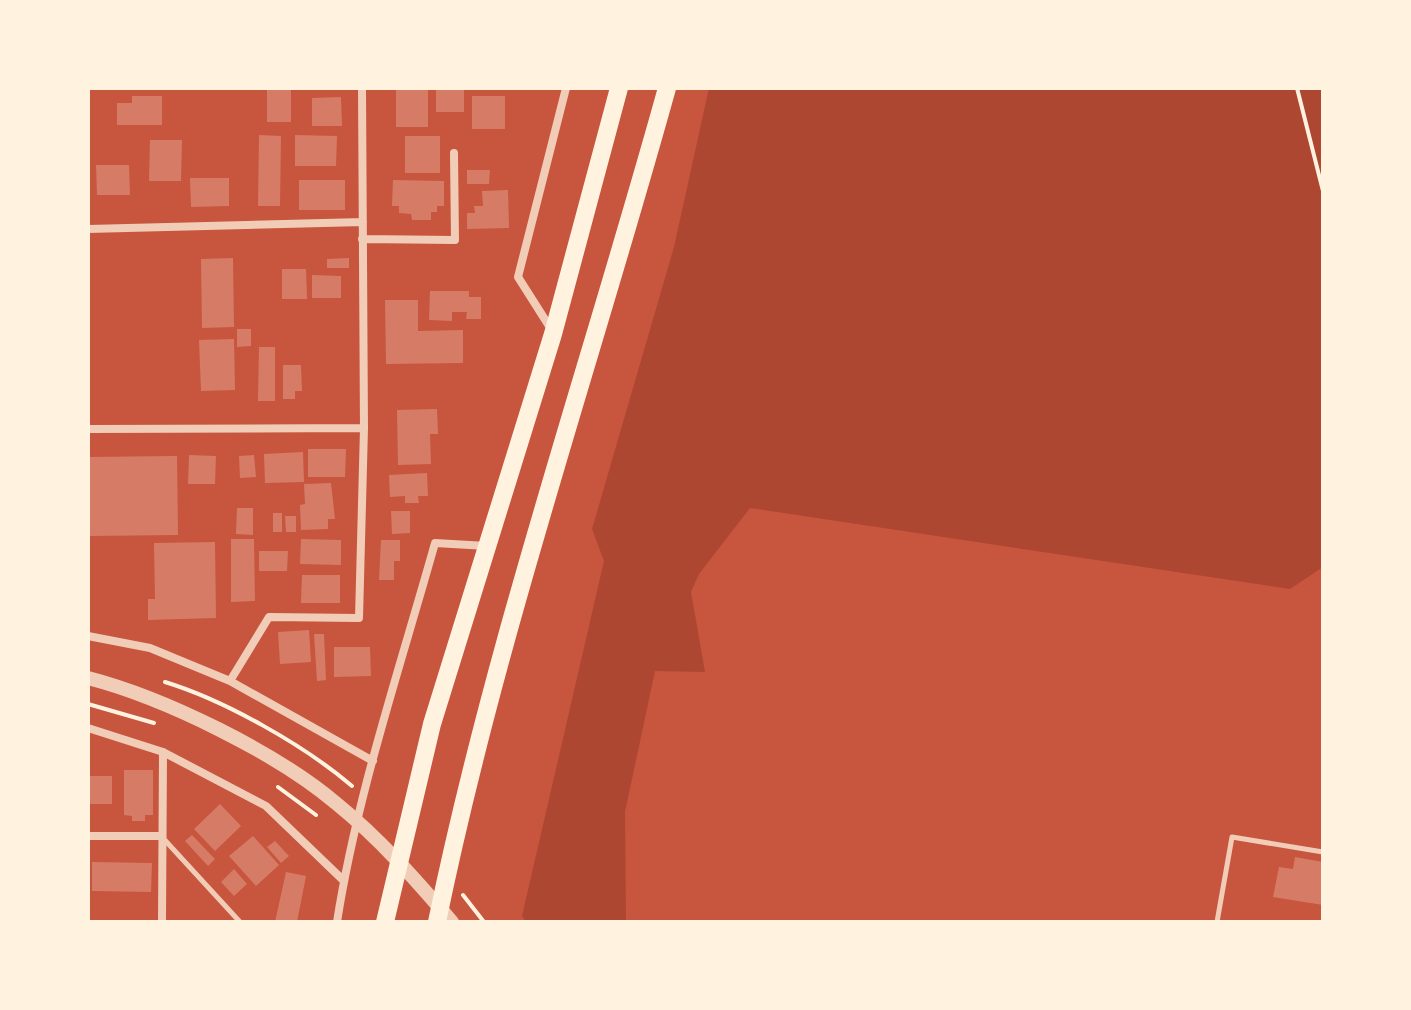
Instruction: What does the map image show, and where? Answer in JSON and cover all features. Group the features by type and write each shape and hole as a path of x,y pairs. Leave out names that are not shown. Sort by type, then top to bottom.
{"highway":[{"path":"385,922 432,724 553,334 619,88"},
{"path":"437,922 459,814 543,510 667,88"}],"street":[{"path":"230,681 269,617 359,618 364,428 362,88"},
{"path":"553,334 518,277 566,88"},
{"path":"362,239 455,240 454,153"},
{"path":"88,229 363,222"},
{"path":"88,429 364,428"},
{"path":"337,922 343,880 373,761 435,543 489,546"},
{"path":"88,636 150,648 230,681 373,761"},
{"path":"88,678 167,707 257,750 335,802 376,839 452,922"},
{"path":"88,728 163,752 266,806 343,880"},
{"path":"162,922 163,752"},
{"path":"88,836 161,836"}],"lane":[{"path":"161,836 240,922"},
{"path":"1217,922 1232,837 1323,852"}],"path":[{"path":"1297,88 1323,191"},
{"path":"88,704 157,724"},
{"path":"278,787 327,823"}],"shaded area":[{"path":"709,88 1323,88 1323,567 1290,589 750,508 699,574 691,592 705,672 655,671 625,812 626,922 526,922 522,916 604,561 592,529 674,247"}],"building":[{"path":"267,88 291,88 291,122 267,122"},
{"path":"396,88 428,88 428,127 396,127"},
{"path":"436,88 464,88 464,112 436,112"},
{"path":"132,96 162,96 162,125 117,125 117,103 132,103"},
{"path":"472,96 505,96 505,129 472,129"},
{"path":"341,97 342,126 312,126 312,98"},
{"path":"259,135 281,136 280,206 258,206"},
{"path":"295,135 337,136 336,166 295,166"},
{"path":"405,136 440,136 440,173 405,173"},
{"path":"150,140 182,140 181,181 149,181"},
{"path":"96,165 129,165 130,195 97,195"},
{"path":"467,170 490,170 489,184 467,184"},
{"path":"190,178 229,178 229,206 191,207"},
{"path":"299,180 345,180 345,210 299,210"},
{"path":"393,180 444,181 444,206 437,206 437,212 431,212 431,220 412,220 411,214 399,213 399,206 392,206"},
{"path":"508,190 509,228 467,229 467,213 475,213 474,206 483,206 482,191"},
{"path":"233,258 234,327 202,328 201,259"},
{"path":"349,258 349,268 327,268 327,259"},
{"path":"282,269 306,269 307,299 282,299"},
{"path":"312,275 341,276 341,298 312,298"},
{"path":"430,291 469,291 469,297 481,297 481,319 466,319 467,312 452,312 452,321 429,320"},
{"path":"385,300 418,300 418,331 463,330 463,363 386,364"},
{"path":"237,329 251,329 251,346 237,347"},
{"path":"234,339 235,390 201,391 199,340"},
{"path":"259,347 275,347 275,401 258,401"},
{"path":"283,365 301,365 302,391 295,391 295,399 283,399"},
{"path":"437,409 438,434 430,434 431,464 398,465 397,410"},
{"path":"308,449 346,449 345,477 308,477"},
{"path":"303,452 304,482 265,483 264,454"},
{"path":"189,455 216,456 215,484 188,484"},
{"path":"254,455 256,477 240,478 239,456"},
{"path":"177,456 178,535 88,536 88,457"},
{"path":"427,473 428,496 418,496 419,503 405,503 405,496 390,497 389,475"},
{"path":"331,483 335,519 328,519 328,529 301,530 300,505 305,504 304,484"},
{"path":"237,508 253,508 253,535 236,534"},
{"path":"391,511 410,511 410,533 392,534"},
{"path":"273,513 282,513 282,532 273,532"},
{"path":"285,516 296,516 296,532 286,532"},
{"path":"231,539 254,539 255,601 231,602"},
{"path":"301,539 341,540 341,565 300,564"},
{"path":"381,540 400,540 400,561 394,561 394,580 379,580"},
{"path":"215,542 216,618 148,620 148,599 155,599 154,543"},
{"path":"259,551 288,551 287,571 259,571"},
{"path":"302,575 340,575 340,603 301,603"},
{"path":"309,630 311,662 280,664 278,632"},
{"path":"314,634 324,634 326,680 317,681"},
{"path":"334,647 370,647 371,676 334,677"},
{"path":"124,770 153,770 153,815 145,815 145,821 132,821 132,816 124,815"},
{"path":"88,776 112,776 112,804 88,804"},
{"path":"220,804 241,826 215,851 194,829"},
{"path":"192,835 215,859 208,866 185,841"},
{"path":"253,836 279,865 256,886 229,856"},
{"path":"275,841 289,856 281,863 267,847"},
{"path":"1295,857 1323,862 1323,905 1273,897 1279,867 1293,869"},
{"path":"92,862 152,863 151,892 92,891"},
{"path":"234,869 247,884 234,896 221,882"},
{"path":"286,872 306,876 297,922 275,922"}]}
